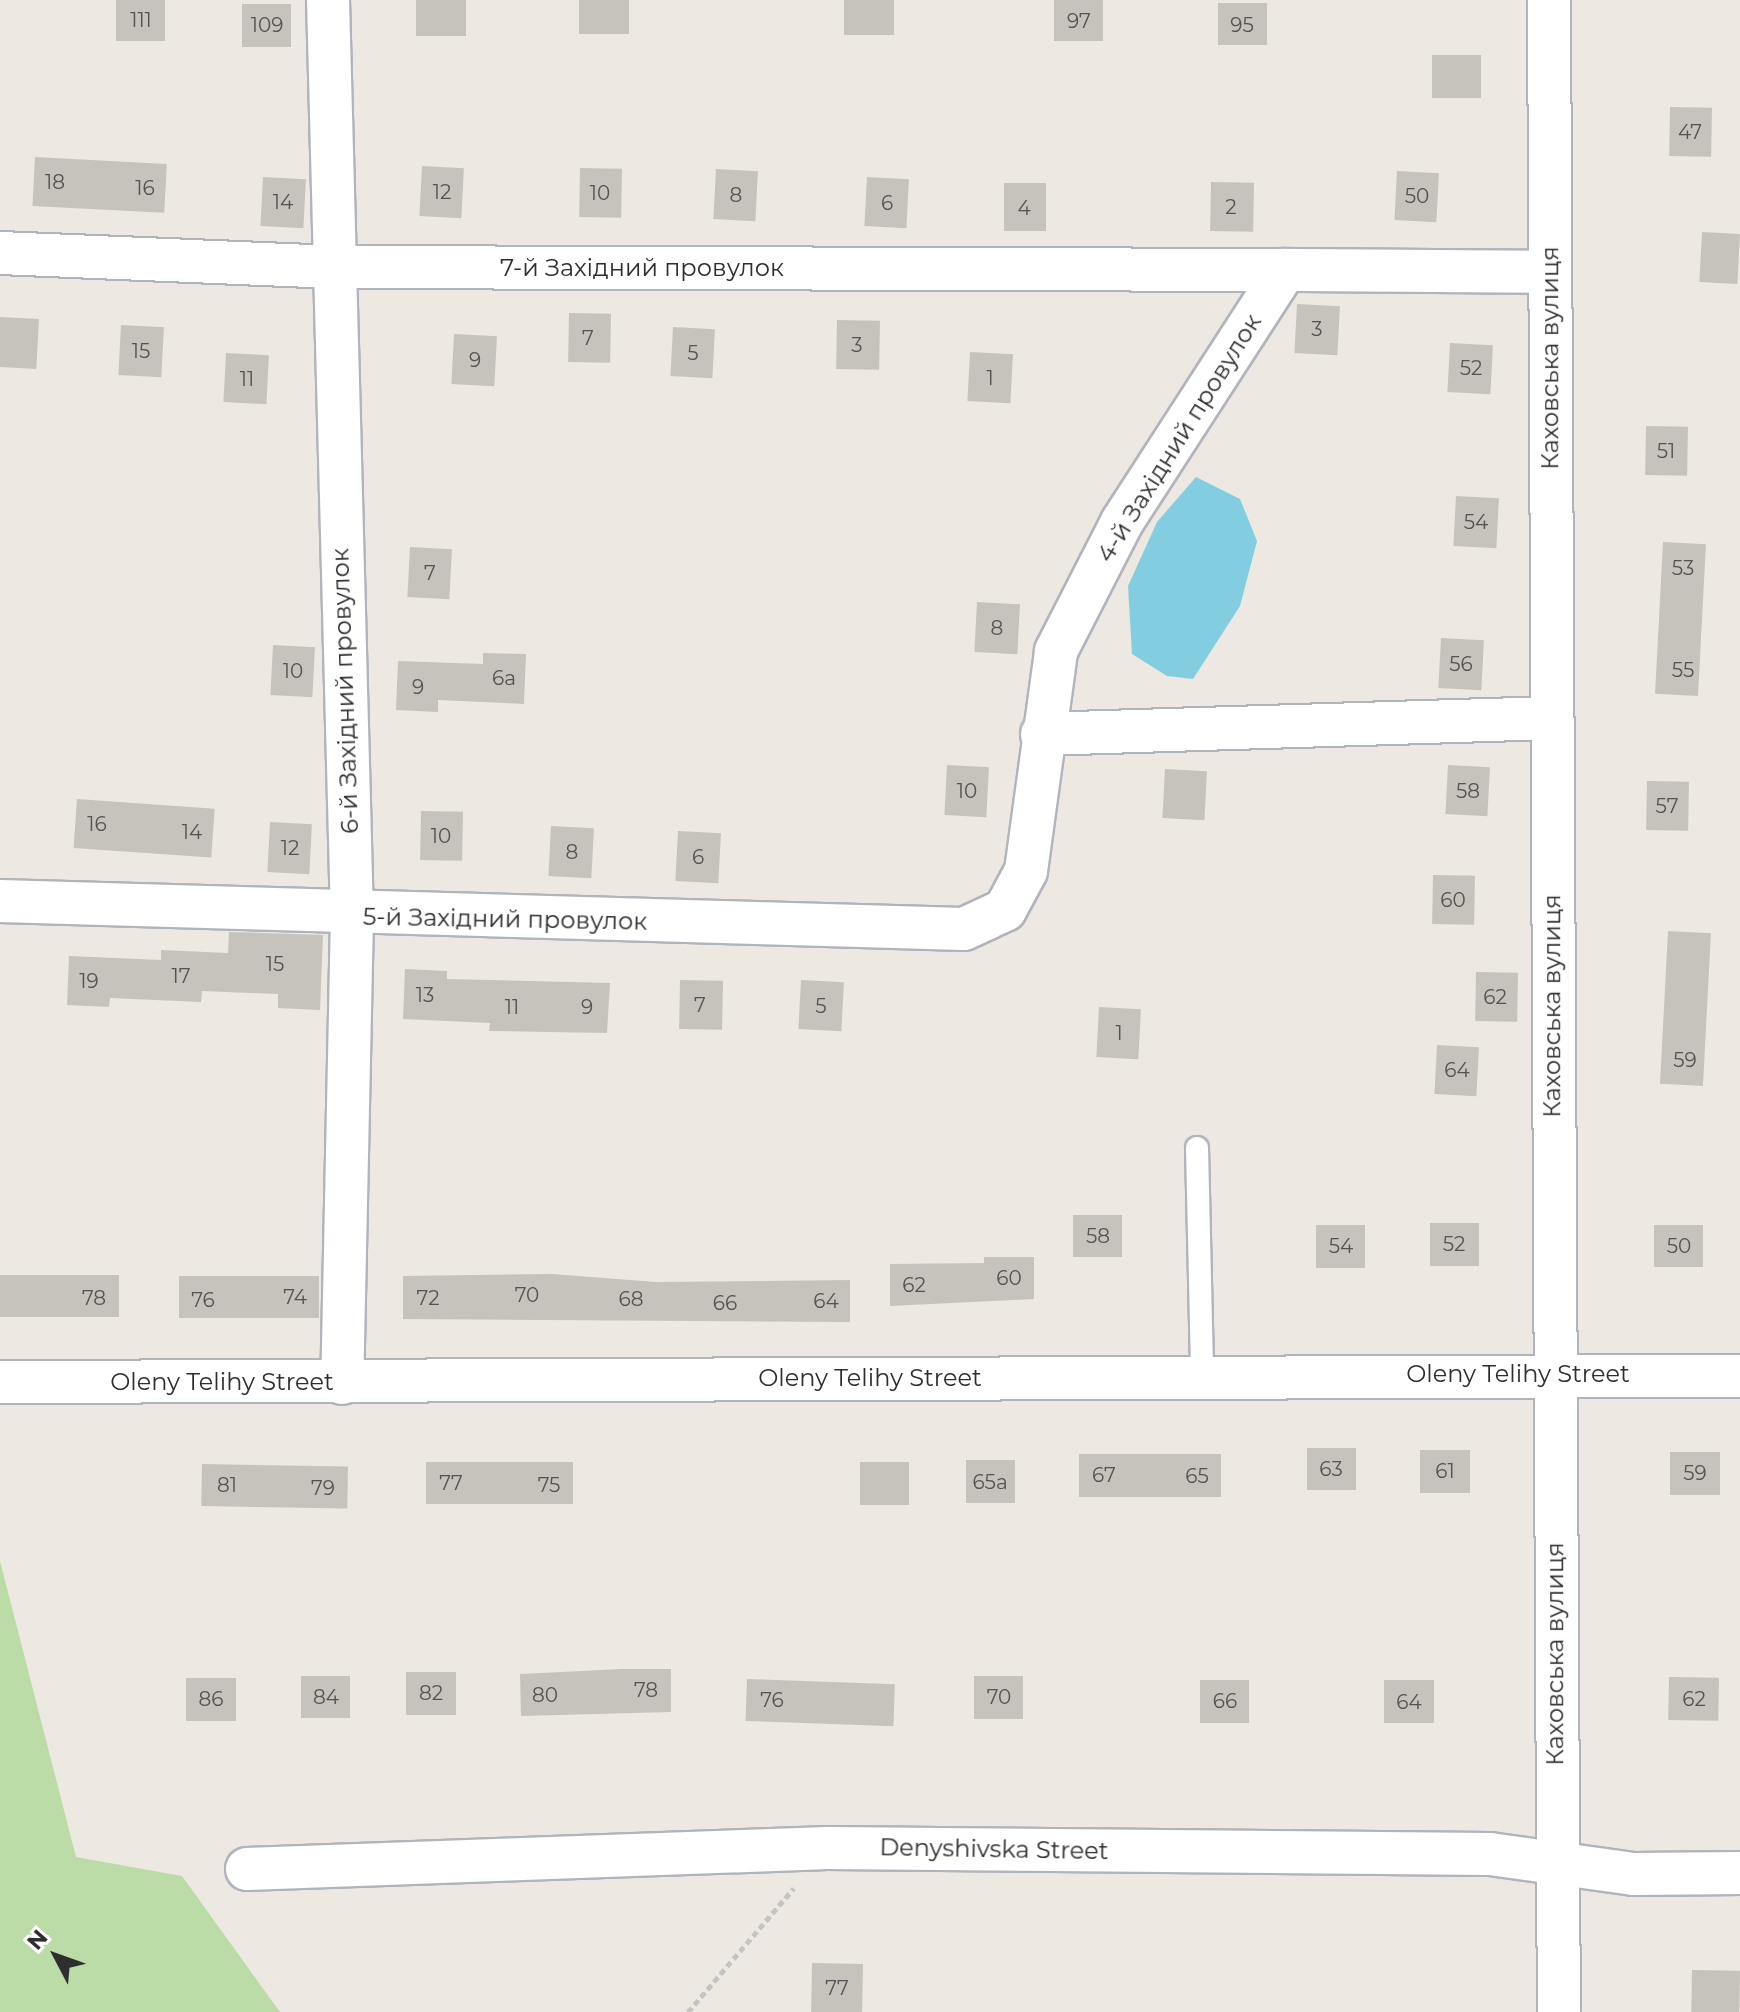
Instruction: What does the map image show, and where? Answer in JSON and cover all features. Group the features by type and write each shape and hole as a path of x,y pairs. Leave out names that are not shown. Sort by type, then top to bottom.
{"street":[{"name":"6-й Західний провулок","path":"328,0 332,267 352,916 342,1383"},
{"name":"Каховська вулиця","path":"1549,0 1553,1373 1559,2012"},
{"name":"7-й Західний провулок","path":"0,253 332,267 1285,270"},
{"path":"1285,270 1550,272"},
{"name":"4-й Західний провулок","path":"1005,910 1026,871 1042,734 1056,651 1122,522 1285,270"},
{"path":"1042,734 1551,718"},
{"name":"5-й Західний провулок","path":"0,901 352,916 964,929 1005,910"},
{"name":"Oleny Telihy Street","path":"0,1382 342,1383 1553,1373 1740,1376"},
{"name":"Denyshivska Street","path":"247,1869 828,1848 1490,1854 1556,1866 1740,1873"}],"lane":[{"path":"1197,1148 1202,1376"}],"path":[{"path":"688,2012 828,1848"}],"green space":[{"path":"0,1561 76,1857 182,1876 280,2012 0,2012"}],"water":[{"path":"1196,477 1240,499 1257,541 1240,606 1193,679 1167,676 1132,654 1128,586 1157,522"}],"building":[{"path":"116,0 165,0 165,41 116,41"},
{"path":"416,0 466,0 466,36 416,36"},
{"path":"579,0 629,0 629,34 579,34"},
{"path":"844,0 894,0 894,35 844,35"},
{"path":"1054,0 1103,0 1103,41 1054,41"},
{"path":"1218,3 1267,3 1267,45 1218,45"},
{"path":"242,4 291,4 291,47 242,47"},
{"path":"1432,55 1481,55 1481,98 1432,98"},
{"path":"1670,107 1712,108 1711,157 1669,156"},
{"path":"35,157 167,164 164,213 32,206"},
{"path":"422,166 464,168 461,218 419,216"},
{"path":"580,168 622,169 621,218 579,217"},
{"path":"716,169 758,171 755,221 713,219"},
{"path":"1397,171 1439,173 1436,222 1394,220"},
{"path":"263,177 306,179 303,228 260,226"},
{"path":"867,177 909,179 906,228 864,226"},
{"path":"1211,182 1254,183 1253,232 1210,231"},
{"path":"1004,183 1046,183 1046,231 1004,231"},
{"path":"1702,232 1740,234 1737,284 1699,282"},
{"path":"1297,304 1340,306 1337,355 1294,353"},
{"path":"569,313 611,314 610,363 568,362"},
{"path":"0,317 39,319 36,369 0,367"},
{"path":"837,320 880,321 879,370 836,369"},
{"path":"121,325 164,327 161,377 118,375"},
{"path":"673,327 715,329 712,378 670,376"},
{"path":"454,334 497,336 494,386 451,384"},
{"path":"1450,343 1493,345 1490,394 1447,392"},
{"path":"970,352 1013,354 1010,403 967,401"},
{"path":"226,353 269,355 266,404 223,402"},
{"path":"1646,426 1688,427 1687,476 1645,475"},
{"path":"1456,496 1499,498 1496,548 1453,546"},
{"path":"1663,542 1706,544 1698,696 1655,694"},
{"path":"410,547 452,549 449,599 407,597"},
{"path":"977,602 1020,604 1017,654 974,652"},
{"path":"1441,638 1484,640 1481,690 1438,688"},
{"path":"273,645 315,647 312,697 270,695"},
{"path":"483,653 526,654 524,704 438,700 438,712 396,710 398,661 483,664"},
{"path":"947,765 989,767 986,817 944,815"},
{"path":"1448,765 1490,767 1487,816 1445,814"},
{"path":"1165,769 1207,771 1204,820 1162,818"},
{"path":"1647,781 1689,782 1688,831 1646,830"},
{"path":"77,799 215,809 211,858 74,848"},
{"path":"421,811 463,812 462,861 420,860"},
{"path":"270,822 312,824 309,874 267,872"},
{"path":"551,826 594,828 591,878 548,876"},
{"path":"678,831 721,833 718,883 675,881"},
{"path":"1433,875 1475,876 1474,925 1432,924"},
{"path":"1668,931 1711,933 1703,1086 1660,1084"},
{"path":"229,932 323,935 320,1010 278,1008 278,994 202,991 201,1002 110,998 109,1007 67,1005 69,956 161,960 161,950 228,953"},
{"path":"405,969 447,971 447,979 610,983 607,1033 489,1031 490,1023 403,1019"},
{"path":"1476,972 1518,973 1517,1022 1475,1021"},
{"path":"680,980 723,981 722,1030 679,1029"},
{"path":"801,980 844,982 841,1031 798,1029"},
{"path":"1099,1007 1141,1009 1138,1059 1096,1057"},
{"path":"1437,1045 1479,1047 1476,1096 1434,1094"},
{"path":"1073,1215 1122,1215 1122,1257 1073,1257"},
{"path":"1430,1223 1479,1223 1479,1266 1430,1266"},
{"path":"1316,1225 1365,1225 1365,1268 1316,1268"},
{"path":"1654,1225 1703,1225 1703,1267 1654,1267"},
{"path":"984,1257 1034,1257 1034,1299 890,1306 890,1264 984,1263"},
{"path":"552,1274 656,1282 850,1280 850,1322 403,1319 403,1276"},
{"path":"0,1275 119,1275 119,1317 0,1317"},
{"path":"179,1276 319,1276 319,1318 179,1318"},
{"path":"1307,1448 1356,1448 1356,1490 1307,1490"},
{"path":"1420,1450 1470,1450 1470,1493 1420,1493"},
{"path":"1670,1452 1720,1452 1720,1495 1670,1495"},
{"path":"1079,1454 1221,1454 1221,1497 1079,1497"},
{"path":"966,1460 1015,1460 1015,1503 966,1503"},
{"path":"426,1462 573,1462 573,1504 426,1504"},
{"path":"860,1462 909,1462 909,1505 860,1505"},
{"path":"202,1464 348,1467 347,1509 201,1506"},
{"path":"671,1669 671,1712 521,1716 520,1674"},
{"path":"406,1672 456,1672 456,1715 406,1715"},
{"path":"301,1676 350,1676 350,1718 301,1718"},
{"path":"974,1676 1023,1676 1023,1719 974,1719"},
{"path":"1669,1677 1719,1678 1718,1721 1668,1720"},
{"path":"186,1678 236,1678 236,1721 186,1721"},
{"path":"747,1679 895,1684 893,1726 746,1721"},
{"path":"1200,1680 1249,1680 1249,1723 1200,1723"},
{"path":"1384,1680 1434,1680 1434,1723 1384,1723"},
{"path":"812,1963 863,1964 862,2012 811,2012"},
{"path":"1692,1970 1740,1971 1739,2012 1691,2012"}]}
